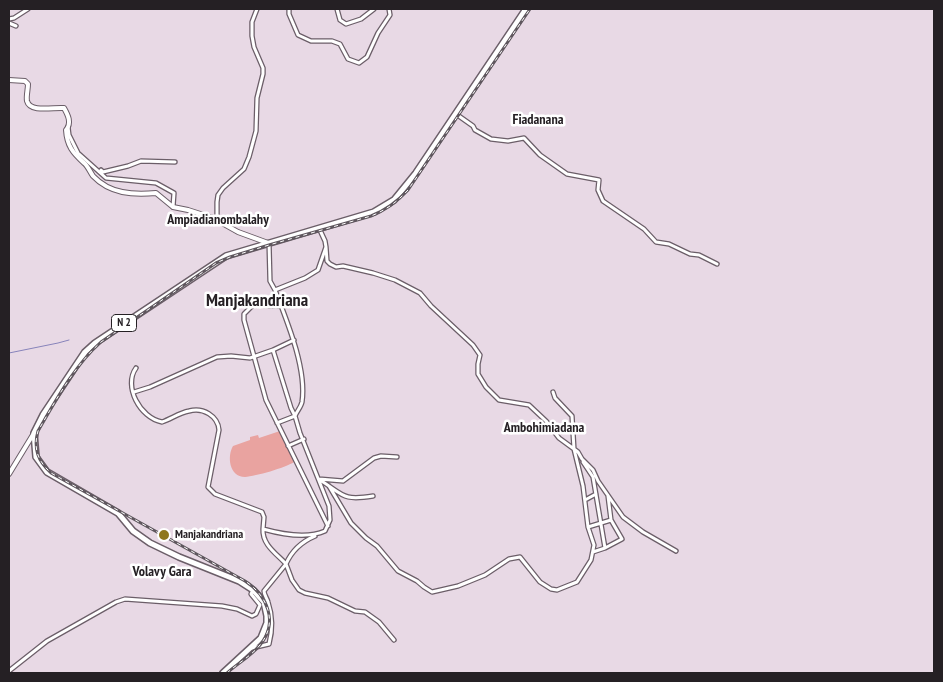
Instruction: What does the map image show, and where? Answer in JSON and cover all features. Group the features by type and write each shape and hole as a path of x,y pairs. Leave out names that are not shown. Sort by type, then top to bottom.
{"main road":[{"name":"N 2","path":"34,433 43,415 85,352 226,256 374,212 394,200 416,173 526,9"},
{"path":"34,433 36,456 47,472 118,513 133,531 150,543 239,581 253,590 264,602 267,624 261,638 223,673"}],"street":[{"path":"9,19 28,9"},
{"path":"217,220 216,202 218,195 244,169 256,131 257,98 263,74 263,68 254,47 252,36 252,22 258,9"},
{"path":"289,9 289,14 298,35 311,41 332,41 340,44 348,59 359,63 367,57 378,33 390,15 389,9"},
{"path":"337,9 340,20 346,24 362,19 374,9"},
{"path":"9,23 16,26"},
{"path":"9,80 25,81 28,84 27,98 31,106 40,109 64,108 69,120 66,130 67,141 71,151 86,164 98,180 112,190 125,194 156,193 173,208 194,212 217,220 238,232 269,243 270,281 294,340 302,385 302,404 295,416 277,423"},
{"path":"456,114 486,137 499,141 524,138 540,155 567,174 599,180 598,190 603,201 644,229 656,242 668,244 690,254 699,255 717,264"},
{"path":"68,127 69,135 78,153 106,178 162,185 174,193 173,208"},
{"path":"95,168 103,172 141,161 175,162"},
{"path":"319,228 325,241 327,261 330,264 336,267 343,266 373,273 395,280 420,293 431,306 473,345 480,355 478,374 486,387 499,400 529,405 546,421 558,438 578,452 593,477 605,548"},
{"path":"275,290 305,278 318,270 326,247"},
{"path":"281,306 253,305 244,314 244,320 266,400 328,527"},
{"path":"134,392 150,387 217,357 254,357 294,340"},
{"path":"251,648 269,644 273,626 264,590 286,564 295,548 325,531 328,527 330,513 291,408 273,350"},
{"path":"136,368 132,374 131,381 134,392 141,409 154,420 162,422 189,410 197,410 212,415 219,423 220,430 208,487 215,494 262,512 264,518 262,535 270,549 286,564 293,583 299,590 328,598 355,611 365,612 379,622 394,640"},
{"path":"329,486 351,523 377,546 398,571 432,592 458,586 517,557 526,564 540,582 551,589 557,590 577,582 591,560 594,545 588,527 583,486 574,449 572,416 555,398 553,392"},
{"path":"9,474 34,433"},
{"path":"288,446 304,440"},
{"path":"318,479 343,481 356,473 358,468 374,458 382,456 397,457"},
{"path":"582,459 593,470 598,481 623,517 643,532 676,551"},
{"path":"318,479 338,494 361,498 373,496"},
{"path":"585,500 596,494"},
{"path":"593,552 622,539 611,520 608,495"},
{"path":"588,527 611,520"},
{"path":"263,529 283,533 318,534"},
{"path":"9,671 47,641 116,602 125,599 222,606 237,609 252,616 259,610 260,605 251,594 253,590"}],"shaded area":[{"path":"280,431 294,462 277,469 250,476 245,477 236,474 230,460 233,446 250,440 250,437 258,435 259,438"}],"waterway":[{"path":"9,353 69,340"}],"railway":[{"path":"227,673 252,653 266,636 269,627 268,610 259,594 245,581 51,473 43,464 36,449 38,431 74,373 91,351 101,342 216,263 269,245 371,216 400,198 408,190 530,9"}],"place":[{"name":"Manjakandriana","path":"164,535"}],"district":[{"name":"Fiadanana","path":"538,120"},
{"name":"Ampiadianombalahy","path":"218,220"},
{"name":"Manjakandriana","path":"257,301"},
{"name":"Ambohimiadana","path":"544,428"},
{"name":"Volavy Gara","path":"162,572"}]}
